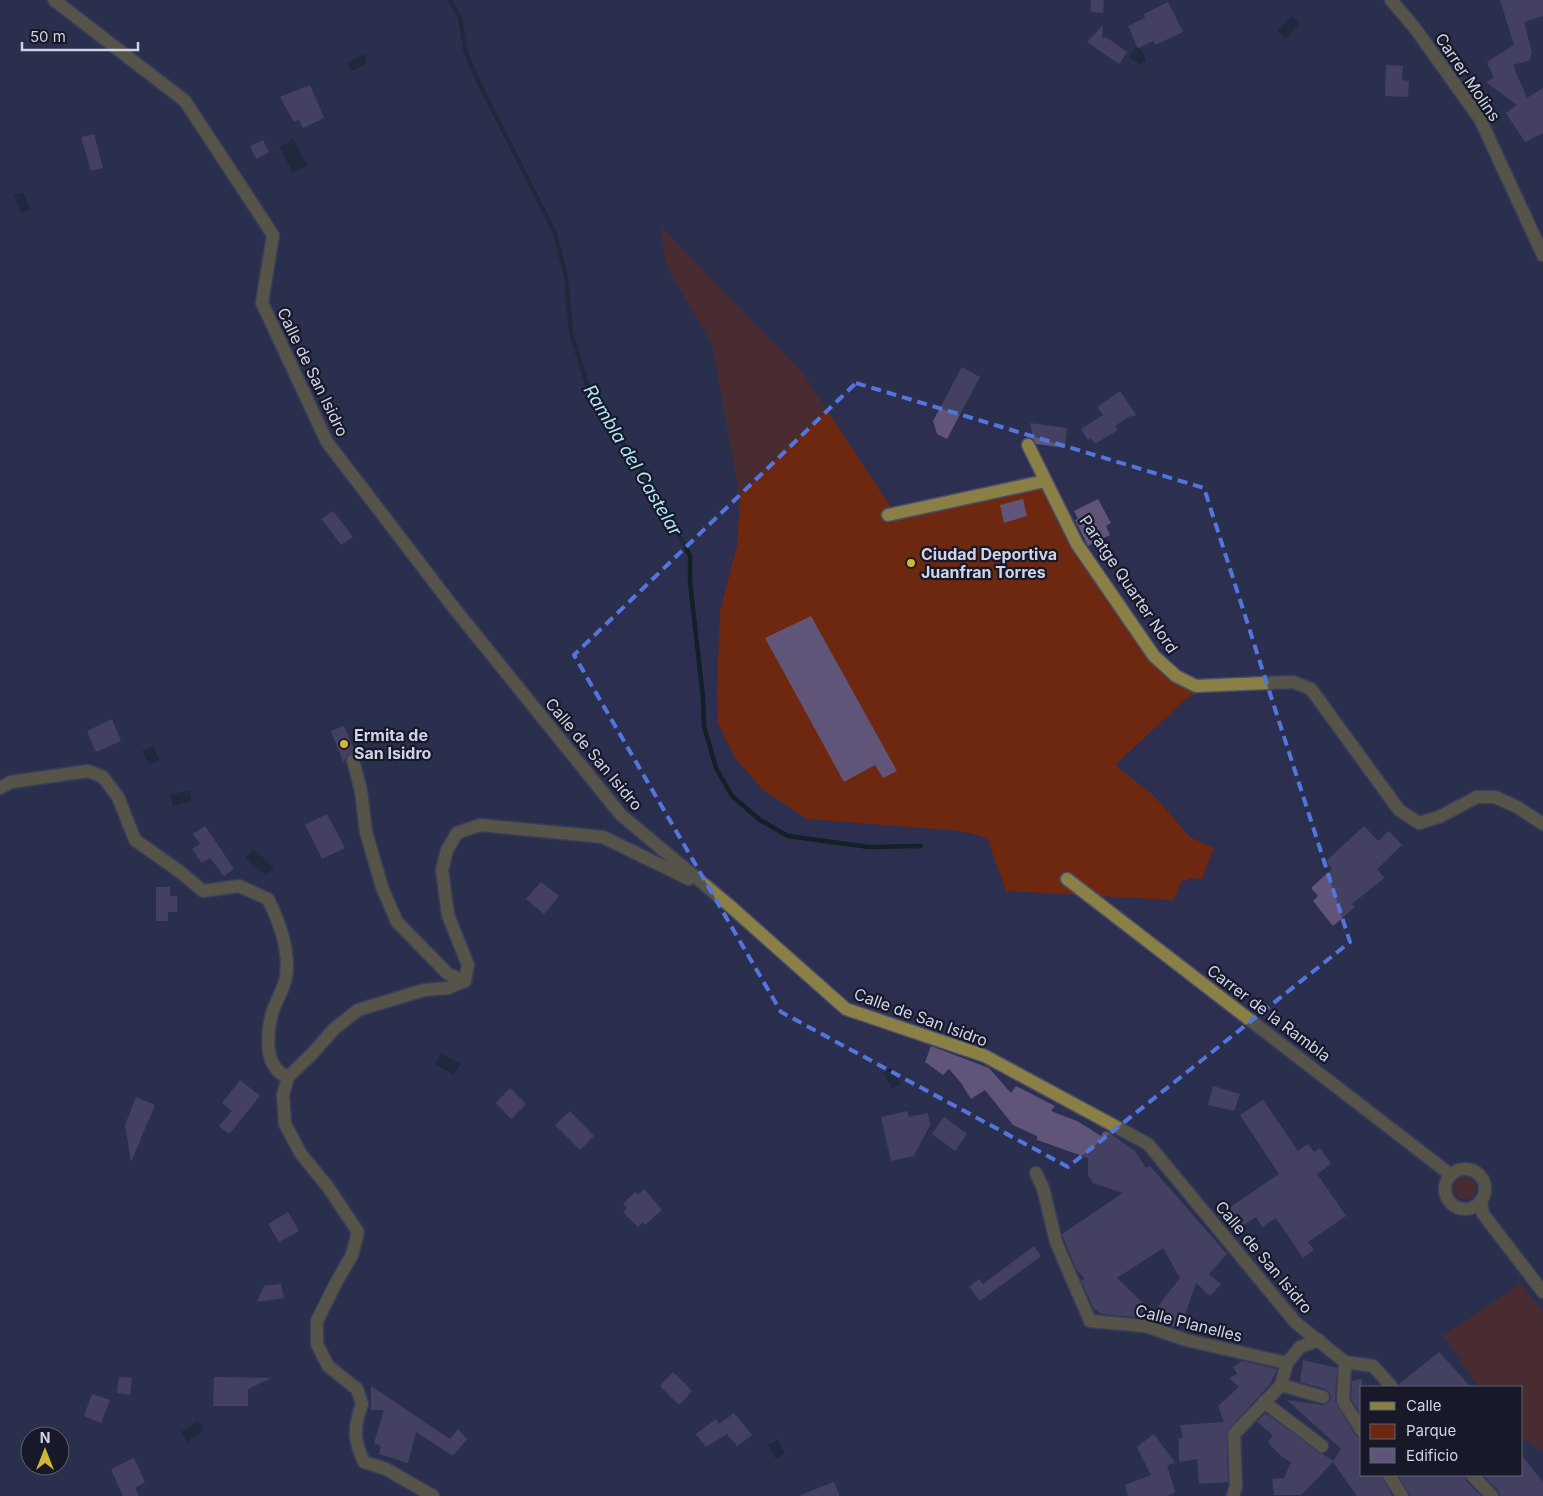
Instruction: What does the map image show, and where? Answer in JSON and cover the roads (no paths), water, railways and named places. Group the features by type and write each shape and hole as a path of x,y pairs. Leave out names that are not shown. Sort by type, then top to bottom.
{"street":[{"name":"Calle de San Isidro","path":"54,0 185,101 273,235 262,303 327,442 454,608 621,815 846,1009 985,1056 1148,1144 1296,1323 1345,1362"},
{"name":"Carrer Molins","path":"1391,0 1414,27 1480,119 1543,255"},
{"name":"Paratge Quarter Nord","path":"1028,446 1077,544 1154,656 1176,676 1196,686 1294,682 1311,689 1399,810 1419,823 1440,817 1477,797 1495,797 1517,807 1543,824"},
{"path":"888,514 1046,481"},
{"path":"353,760 361,791 366,832 382,887 397,922 448,974 465,981"},
{"path":"0,788 11,782 31,778 88,771 103,777 118,797 135,840 180,871 203,891 239,886 268,899 277,918 285,948 286,976 272,1013 268,1044 272,1065 279,1074 288,1077"},
{"path":"465,981 468,965 448,915 442,870 447,850 458,833 480,825 603,837 707,888"},
{"name":"Carrer de la Rambla","path":"1067,879 1451,1175"},
{"path":"433,1496 386,1470 364,1462 358,1448 355,1423 362,1404 357,1389 328,1366 317,1344 317,1321 336,1281 352,1255 358,1232 328,1187 301,1154 285,1124 283,1096 288,1077 334,1029 358,1010 424,990 448,988 465,981"},
{"path":"1482,1214 1453,1205 1448,1200 1445,1187 1451,1175 1456,1171 1469,1169 1480,1175 1485,1186 1481,1200 1482,1214 1543,1292"},
{"name":"Calle Planelles","path":"1036,1173 1043,1188 1056,1242 1090,1321 1145,1326 1186,1340 1286,1363"},
{"path":"1466,1209 1481,1200"},
{"path":"1233,1496 1236,1486 1234,1434 1281,1385 1286,1363 1300,1347 1319,1340"},
{"path":"1360,1428 1343,1402 1345,1362 1373,1366 1391,1386"},
{"path":"1281,1385 1323,1396"},
{"path":"1264,1402 1322,1446"},
{"path":"1390,1476 1402,1496"},
{"path":"1473,1476 1492,1496"}],"waterway":[{"name":"Rambla del Castelar","path":"450,0 460,18 466,53 481,87 555,233 566,276 571,332 588,388 608,423 647,476 690,556 690,582 703,698 704,726 716,768 732,796 760,820 788,836 869,847 921,846"}],"place":[{"name":"Ciudad Deportiva Juanfran Torres","path":"911,563"},
{"name":"Ermita de San Isidro","path":"344,744"}]}
